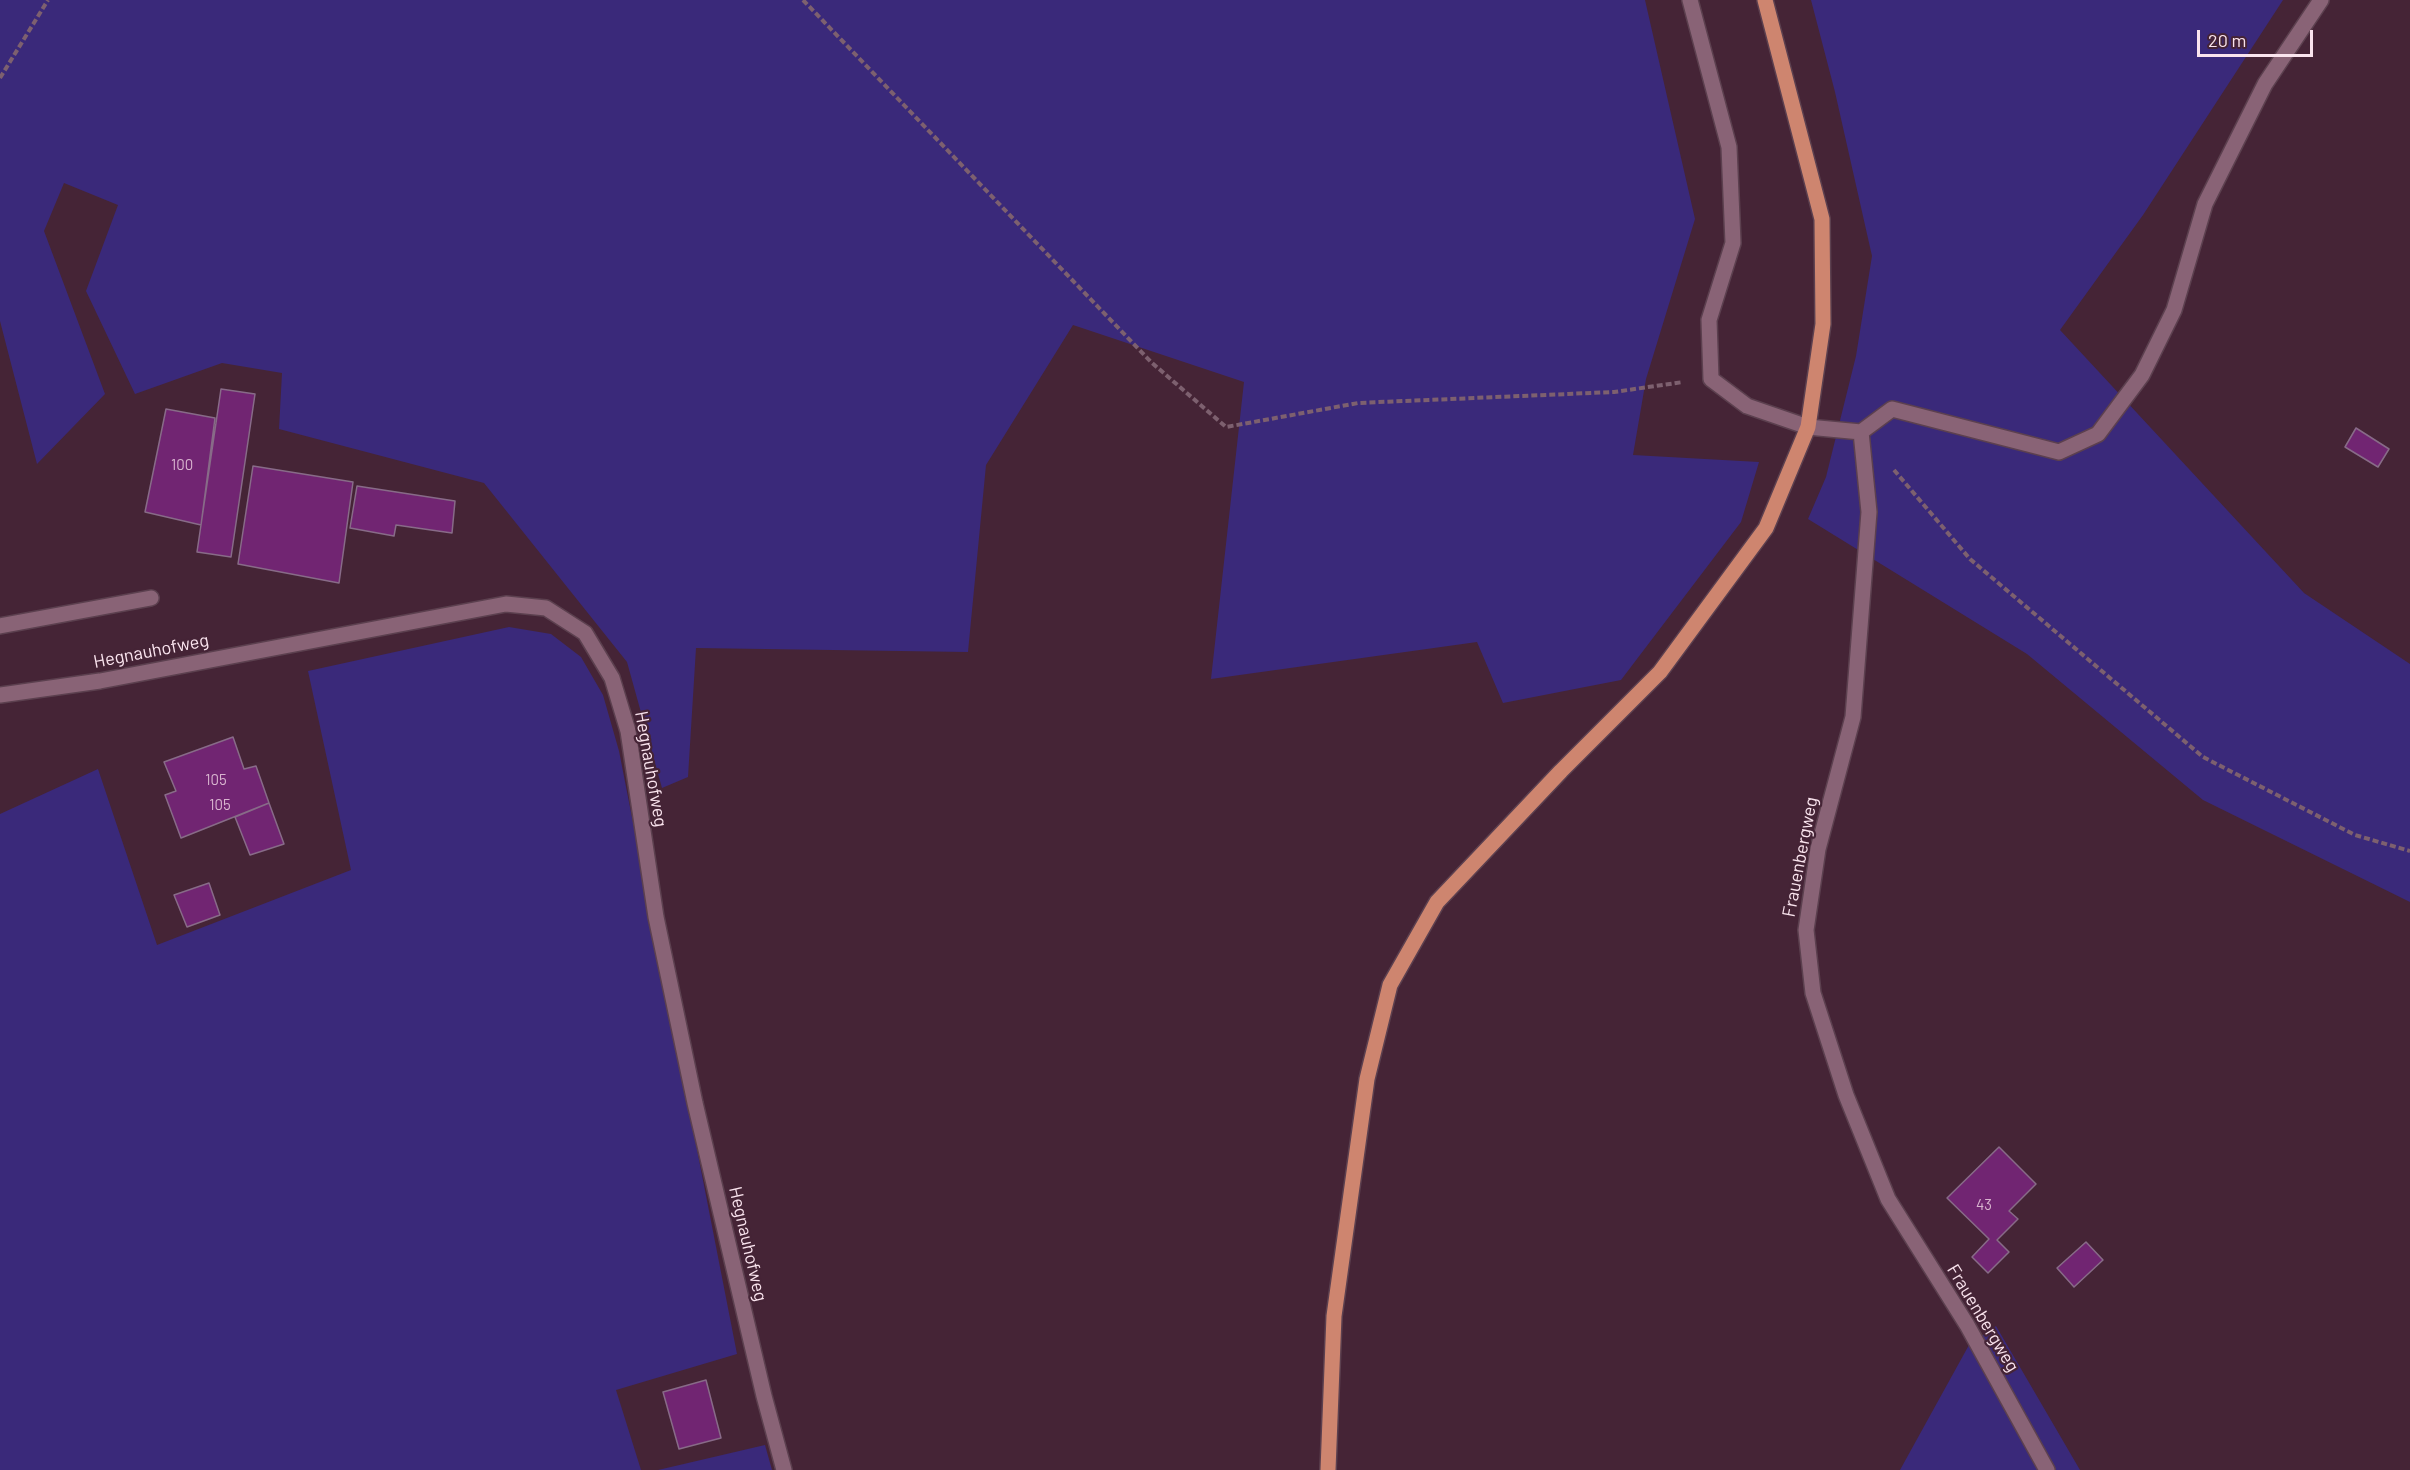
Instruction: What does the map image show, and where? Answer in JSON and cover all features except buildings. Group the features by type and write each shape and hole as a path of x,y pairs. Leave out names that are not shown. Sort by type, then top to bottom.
{"main road":[{"path":"1328,1470 1334,1316 1367,1079 1390,985 1437,902 1667,662 1766,528 1808,427 1823,324 1822,219 1765,0"}],"street":[{"path":"1690,0 1729,147 1733,243 1709,320 1711,379 1747,406 1808,427 1861,432 1892,409 2059,452 2098,434 2142,375 2174,310 2205,204 2265,84 2321,0"},
{"name":"Frauenbergweg","path":"1861,432 1869,512 1854,706 1818,849 1811,895 1806,930 1813,993 1846,1095 1888,1199 1967,1325 2047,1470"},
{"path":"0,626 151,598"},
{"name":"Hegnauhofweg","path":"0,695 112,679 506,604 546,608 585,633 612,678 628,731 656,917 695,1103 764,1396 784,1470"}],"path":[{"path":"0,78 48,0"},
{"path":"803,0 1151,362 1226,427 1358,404 1614,392 1711,379"},
{"path":"1892,468 1970,559 2203,757 2355,835 2410,851"}],"shaded area":[{"path":"0,0 1645,0 1695,219 1646,379 1633,455 1759,462 1741,522 1621,680 1503,703 1477,642 1211,679 1244,382 1073,325 986,465 968,652 696,648 688,777 662,788 627,662 484,483 279,429 282,373 222,363 135,394 86,291 118,205 64,183 44,231 105,394 37,464 0,321"},
{"path":"1811,0 2283,0 2143,215 2060,330 2304,593 2410,664 2410,902 2203,800 2027,654 1808,519 1826,477 1856,356 1872,256 1835,92"},
{"path":"509,627 551,634 581,657 603,695 619,751 737,1354 616,1390 641,1470 0,1470 0,814 98,769 157,945 351,870 308,671"},
{"path":"1996,1326 2080,1470 1900,1470 1969,1345"},
{"path":"765,1445 772,1470 658,1470"}]}
